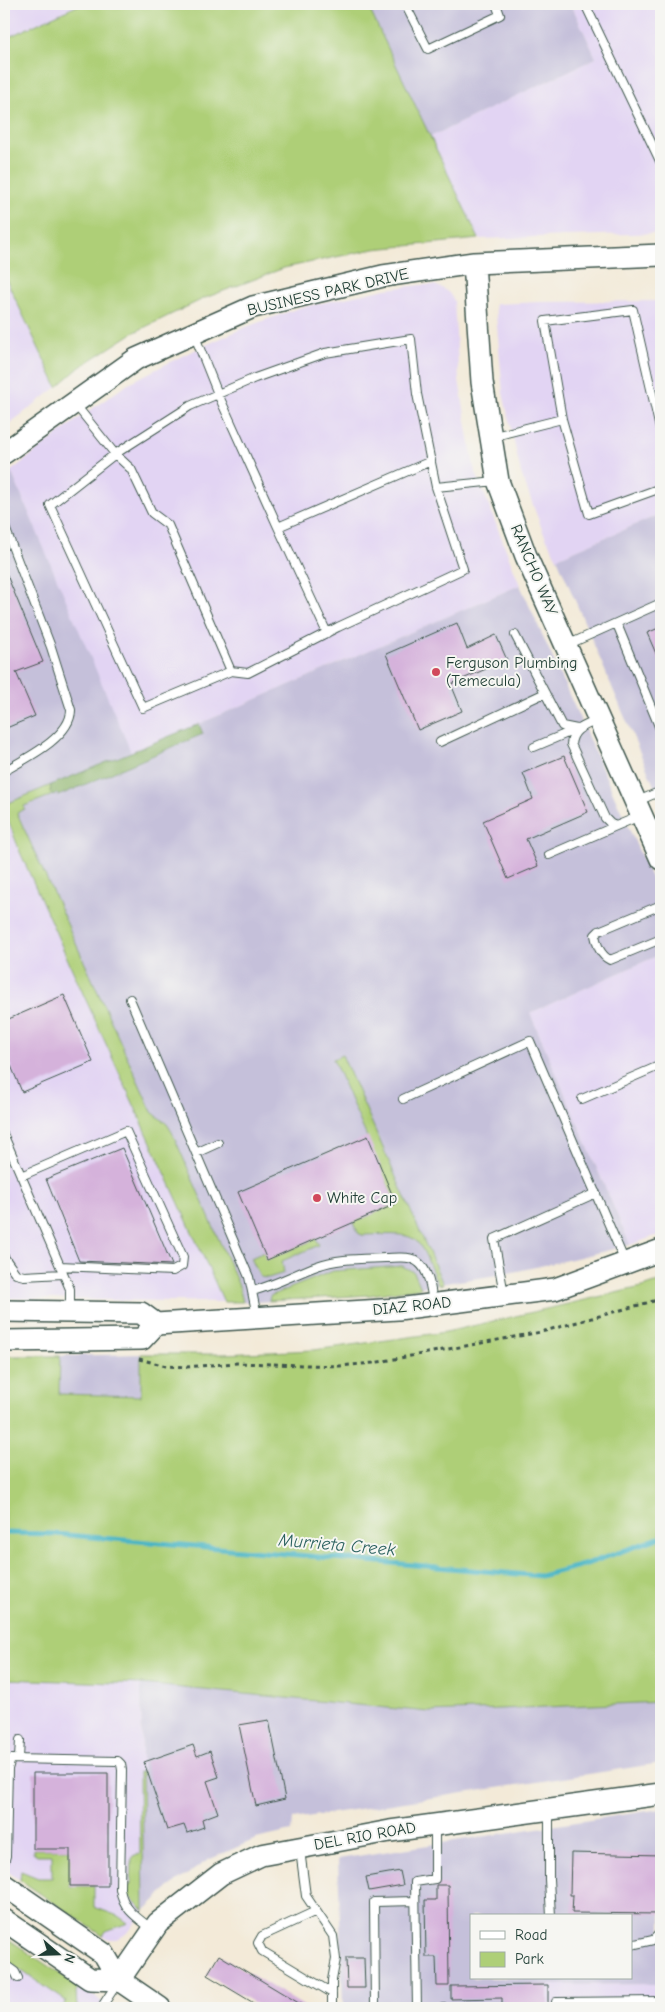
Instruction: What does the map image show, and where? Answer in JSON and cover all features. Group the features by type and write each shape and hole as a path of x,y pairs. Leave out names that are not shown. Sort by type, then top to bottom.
{"street":[{"name":"BUSINESS PARK DRIVE","path":"4,453 136,359 253,307 383,276 474,263 661,255"},
{"name":"RANCHO WAY","path":"474,263 482,382 498,481 526,556 661,858"},
{"name":"DIAZ ROAD","path":"156,1324 398,1308 555,1289 661,1250"},
{"path":"4,1311 141,1313 156,1324 142,1339 4,1341"},
{"name":"DEL RIO ROAD","path":"119,1980 158,1923 221,1874 261,1855 435,1824 661,1794"},
{"path":"4,1885 104,1954 119,1980 160,2008"},
{"path":"4,1920 90,1979 119,1980"}],"lane":[{"path":"405,4 428,50 500,15 496,4"},
{"path":"585,4 661,163"},
{"path":"661,433 633,310 545,321 562,419 589,514 661,488"},
{"path":"193,333 218,394 327,633"},
{"path":"411,339 417,394 436,487 463,569 327,633 248,673 230,671 144,708 50,505 115,454 190,406 218,394 255,378 325,353 411,339"},
{"path":"75,404 115,454 131,469 152,514 168,525 230,671"},
{"path":"491,437 562,419"},
{"path":"278,526 431,461"},
{"path":"436,487 498,481"},
{"path":"4,525 51,646 72,710 71,719 43,748 4,771"},
{"path":"566,645 661,603"},
{"path":"616,624 661,731"},
{"path":"515,635 562,726 577,729"},
{"path":"440,742 545,693"},
{"path":"534,748 600,719"},
{"path":"577,729 572,736 571,744 605,818 616,826"},
{"path":"549,855 616,826 661,791"},
{"path":"661,905 599,931 596,935 599,948 605,958 610,960 661,939"},
{"path":"130,999 249,1277 258,1318"},
{"path":"403,1100 530,1041 626,1263"},
{"path":"582,1099 661,1064"},
{"path":"4,1258 16,1274 24,1276 61,1270 173,1271 182,1266 183,1257 126,1131 21,1176"},
{"path":"4,1136 70,1289 70,1312"},
{"path":"196,1153 218,1143"},
{"path":"504,1295 494,1239 596,1193"},
{"path":"253,1291 318,1265 333,1262 404,1258 414,1260 423,1267 430,1286 433,1304"},
{"path":"19,1758 20,1740"},
{"path":"4,1863 6,1856 8,1769 11,1758 118,1761 121,1764 120,1889 122,1900 132,1914 153,1930"},
{"path":"549,1809 551,1914"},
{"path":"417,2008 415,1882 434,1879 435,1824"},
{"path":"300,1848 306,1896 333,1936 336,1959 332,1980 332,2008"},
{"path":"375,2008 374,1902 415,1900"},
{"path":"316,1911 262,1936 258,1943 262,1952 332,1993"},
{"path":"632,1944 653,1940 661,1932"},
{"path":"4,1964 15,1972 18,1978"},
{"path":"101,2008 119,1980"},
{"path":"556,2008 556,2002 661,2001"}],"path":[{"path":"133,1359 143,1359 166,1366 186,1367 237,1363 340,1366 373,1363 540,1332 661,1299"}],"shaded area":[{"path":"4,4 81,4 4,39"},
{"path":"367,4 571,4 596,58 430,137"},
{"path":"571,4 661,4 661,233 479,239 430,137 596,58"},
{"path":"4,275 57,387 4,428"},
{"path":"434,285 442,288 449,293 454,301 459,380 474,468 520,585 130,752 11,471 83,415 131,382 188,353 246,327 299,308 386,289"},
{"path":"661,301 661,514 557,558 543,532 521,473 503,393 495,304"},
{"path":"11,471 131,752 520,585 661,900 661,954 530,1013 630,1245 504,1274 370,1295 256,1302 224,1302 80,987 20,852 4,809 4,476"},
{"path":"661,514 661,802 557,558"},
{"path":"4,809 20,852 80,987 224,1302 4,1298"},
{"path":"661,954 661,1234 630,1245 530,1013"},
{"path":"141,1354 141,1396 59,1394 60,1356"},
{"path":"4,1679 141,1684 144,1911 130,1930 123,1936 116,1939 108,1939 4,1869"},
{"path":"141,1684 429,1712 661,1702 661,1763 293,1819 292,1831 256,1839 208,1860 168,1888 144,1911"},
{"path":"661,1809 661,1984 548,1985 548,2008 343,2008 338,1859"},
{"path":"4,1936 83,1989 111,2008 4,2008"},
{"path":"661,1984 661,2008 548,2008 548,1985"}],"green space":[{"path":"81,4 367,4 479,239 374,249 284,268 205,298 131,334 80,367 57,387 4,275 4,39"},
{"path":"199,724 203,734 58,796 57,793 53,795 50,793 51,785"},
{"path":"51,785 50,793 53,795 24,806 25,809 17,813 152,1112 167,1124 172,1132 239,1286 243,1302 224,1302 80,987 20,852 4,809 4,805"},
{"path":"342,1055 443,1284 438,1285 425,1254 414,1239 406,1236 362,1235 358,1233 354,1222 396,1204 333,1059"},
{"path":"316,1239 319,1245 282,1261 284,1273 268,1278 260,1277 251,1258 264,1252 267,1259"},
{"path":"402,1266 414,1272 421,1288 370,1295 269,1301 270,1296 333,1271"},
{"path":"661,1281 661,1702 429,1712 142,1684 4,1679 4,1356 60,1356 59,1394 141,1396 141,1354 223,1354 314,1350 446,1332"},
{"path":"139,1772 142,1772 144,1911 126,1893 126,1887 131,1885 133,1856 140,1853"},
{"path":"33,1849 70,1849 70,1886 94,1886 94,1907 118,1916 128,1923 106,1931 103,1936 20,1880 21,1871 38,1878 52,1878 52,1855 37,1855 33,1852"},
{"path":"4,1936 79,1987 76,1992 77,2006 81,2008 62,2008 66,2001 4,1959"}],"building":[{"path":"4,568 43,662 16,672 35,716 4,729"},
{"name":"Ferguson Plumbing (Temecula)","path":"457,623 467,649 496,635 507,660 451,684 462,711 418,730 386,654"},
{"path":"661,627 661,665 647,633"},
{"path":"564,756 588,812 526,839 538,866 508,879 483,821 533,799 523,773"},
{"path":"64,995 93,1062 22,1092 4,1049 4,1021"},
{"name":"White Cap","path":"368,1136 396,1204 267,1260 238,1192"},
{"path":"122,1148 172,1265 79,1261 46,1179"},
{"path":"269,1720 285,1799 256,1806 239,1725"},
{"path":"193,1745 197,1756 210,1751 219,1777 207,1781 218,1813 202,1819 204,1827 187,1833 184,1825 167,1830 144,1762"},
{"path":"33,1773 108,1773 108,1886 70,1886 70,1849 33,1849"},
{"path":"571,1853 661,1855 661,1914 572,1913 573,1895 570,1895"},
{"path":"400,1871 403,1885 369,1891 366,1877"},
{"path":"436,1885 448,1885 449,1986 437,1986 436,1957 426,1957 425,1900 436,1900"},
{"path":"219,1955 307,2008 262,2008 207,1975"},
{"path":"346,1958 364,1958 365,1988 347,1988"},
{"path":"548,1985 548,2008 502,2008 502,1998 451,1999 451,1986"}],"waterway":[{"name":"Murrieta Creek","path":"4,1533 56,1534 541,1576 587,1564 661,1537"}],"place":[{"name":"Ferguson Plumbing (Temecula)","path":"436,672"},
{"name":"White Cap","path":"317,1198"}]}
